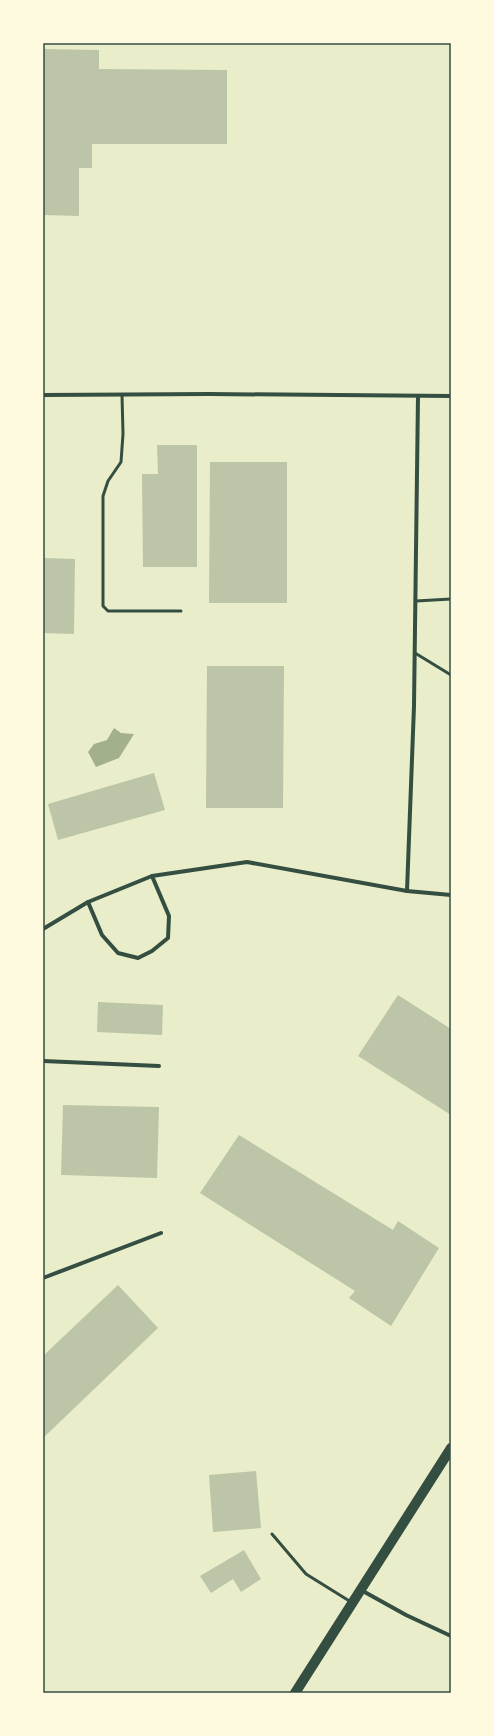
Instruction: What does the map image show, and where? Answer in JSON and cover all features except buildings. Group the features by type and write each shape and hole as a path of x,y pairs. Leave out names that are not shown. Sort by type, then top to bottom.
{"main road":[{"path":"295,1693 451,1448"}],"street":[{"path":"43,395 209,394 451,396"},
{"path":"407,890 412,781 415,653 418,396"},
{"path":"43,929 88,902 152,876 247,862 407,890 451,895"},
{"path":"88,902 102,935 118,953 138,958 152,951 168,938 169,916 152,876"},
{"path":"43,1061 159,1066"},
{"path":"43,1278 161,1232"},
{"path":"360,1590 406,1616 451,1636"}],"lane":[{"path":"122,395 123,434 120,462 108,481 103,496 103,606 108,611 181,611"},
{"path":"416,601 451,599"},
{"path":"415,653 451,675"},
{"path":"272,1534 306,1574 352,1603"}],"shaded area":[{"path":"114,728 121,733 134,734 119,758 96,767 88,752 94,744 107,740"}]}
